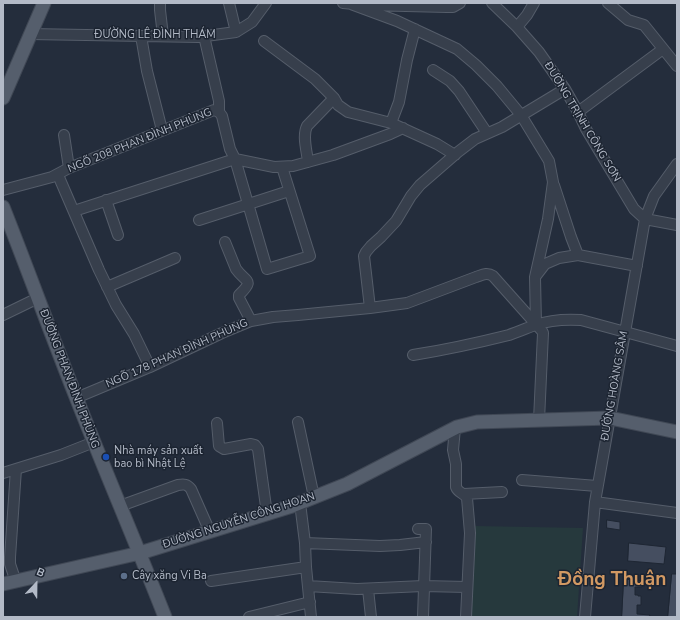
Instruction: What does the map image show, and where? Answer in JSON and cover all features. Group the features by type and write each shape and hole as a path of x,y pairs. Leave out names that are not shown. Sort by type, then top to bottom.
{"main road":[{"path":"3,98 44,3"},
{"name":"ĐƯỜNG PHAN ĐÌNH PHÙNG","path":"4,214 76,398 165,617"},
{"name":"ĐƯỜNG NGUYỄN CÔNG HOAN","path":"3,584 140,553 300,503 347,484 455,428 477,422 610,418 677,432"}],"street":[{"path":"160,3 163,36"},
{"path":"229,3 236,32"},
{"name":"ĐƯỜNG LÊ ĐÌNH THÁM","path":"30,34 204,36 236,32 252,22 266,3"},
{"path":"347,4 372,6 447,7 460,3"},
{"name":"ĐƯỜNG TRỊNH CÔNG SƠN","path":"492,3 540,52 565,89 586,129 634,209 645,219"},
{"path":"517,27 527,15 534,3"},
{"path":"608,3 628,20 644,25 677,66"},
{"path":"347,4 397,21 457,49 498,86 521,115 549,162 553,182 578,255"},
{"path":"391,123 399,102 415,29"},
{"path":"141,36 146,71 162,130"},
{"path":"204,36 219,101 220,112"},
{"path":"264,41 315,79 334,98 338,105 348,112 391,123 437,144 455,155"},
{"path":"578,112 663,49"},
{"path":"433,70 450,80 487,133"},
{"path":"370,308 364,256 371,246 381,238 396,221 411,196 420,185 475,139 502,127 565,89"},
{"path":"308,162 304,135 305,130 307,126 334,98"},
{"name":"NGÕ 208 PHAN ĐÌNH PHÙNG","path":"3,190 55,176 69,168 214,110 220,112 222,116 230,149 235,159 267,268 310,256 289,191"},
{"path":"74,211 235,159 274,167 293,166 340,152 403,128"},
{"path":"64,135 69,168"},
{"name":"ĐƯỜNG HOÀNG SÂM","path":"585,617 597,486 645,219 654,196 677,164"},
{"path":"199,220 289,191 282,166"},
{"path":"55,176 74,211 90,251 107,287 134,334 150,367"},
{"path":"539,420 544,336 536,324 536,277 548,219 553,182"},
{"path":"106,200 118,235"},
{"path":"645,219 677,226"},
{"path":"225,242 236,269 246,278 248,284 239,295 239,298 251,321"},
{"path":"536,277 546,264 559,258 578,255 637,266"},
{"path":"107,287 175,258"},
{"name":"NGÕ 178 PHAN ĐÌNH PHÙNG","path":"76,398 150,367 251,321 273,317 407,303 486,274 493,276 536,324"},
{"path":"3,315 38,298"},
{"path":"413,355 444,350 497,338 521,331 536,324 571,319 581,320 677,346"},
{"path":"298,422 314,497"},
{"path":"216,423 219,446 221,448 224,449 251,444 255,445 258,449 267,514"},
{"path":"455,428 453,450 456,464 456,488 459,492 464,494 502,492"},
{"path":"3,473 61,455 94,442"},
{"path":"16,469 10,557 10,564 16,582"},
{"path":"522,480 597,486"},
{"path":"120,506 178,485 189,485 210,532"},
{"path":"464,494 467,498 470,533 466,617"},
{"path":"595,502 677,513"},
{"path":"300,503 311,617"},
{"path":"418,529 426,529 423,617"},
{"path":"305,543 380,546 426,542"},
{"path":"210,581 306,567"},
{"path":"308,586 357,589 423,586 467,587"},
{"path":"368,589 371,617"},
{"path":"249,617 310,602"}],"green space":[{"path":"475,526 583,528 577,617 469,617"}],"building":[{"path":"607,520 620,522 620,530 607,528"},
{"path":"629,543 666,547 664,564 628,561"},
{"path":"672,574 677,574 677,617 668,617"},
{"path":"624,579 643,581 642,587 635,587 635,595 641,596 641,605 637,605 637,614 650,615 649,617 622,617"}],"place":[{"name":"Nhà máy sản xuất bao bì Nhật Lệ","path":"106,457"},
{"name":"Cây xăng Vi Ba","path":"124,576"}],"district":[{"name":"Đồng Thuận","path":"612,580"}]}
